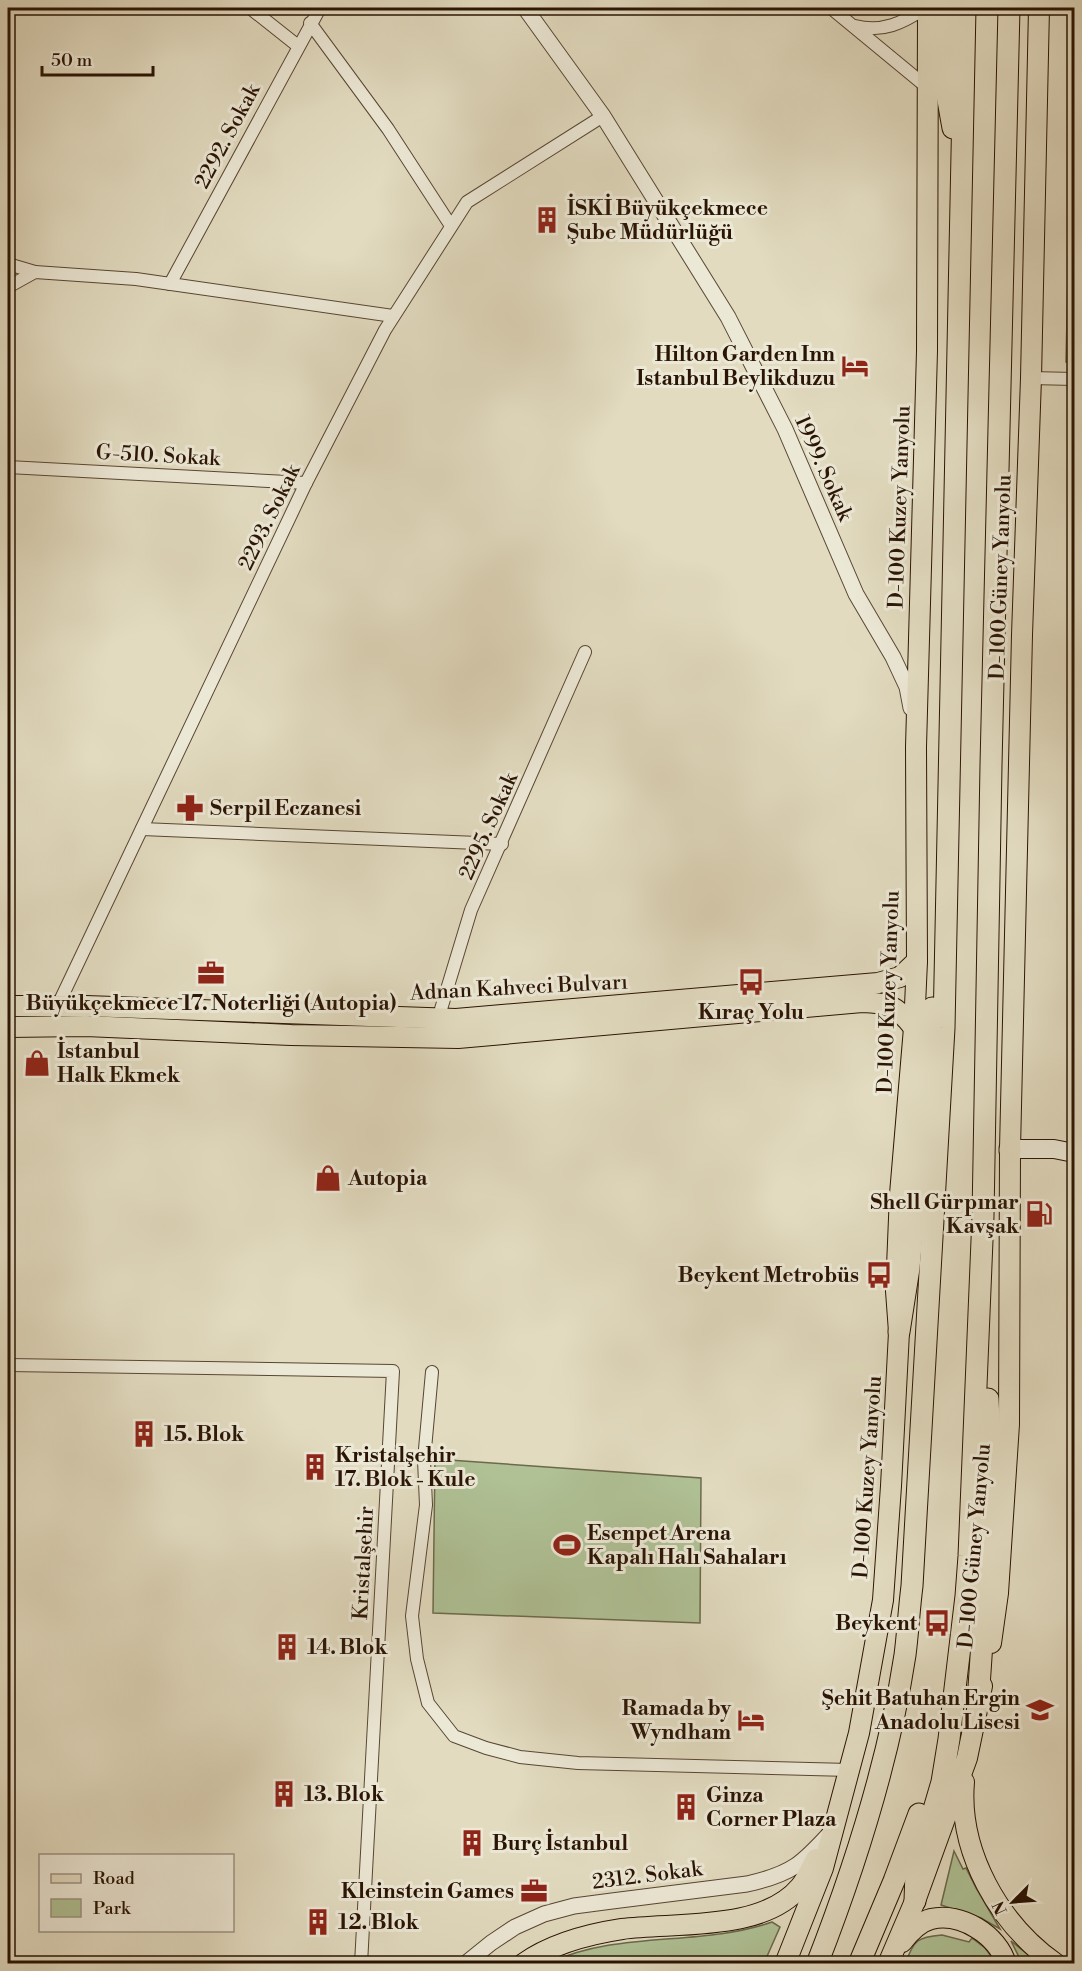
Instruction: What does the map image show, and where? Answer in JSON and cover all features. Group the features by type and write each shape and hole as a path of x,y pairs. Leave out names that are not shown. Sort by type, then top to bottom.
{"highway":[{"path":"945,8 946,89 952,125 961,157"},
{"path":"817,1964 840,1906 875,1789 895,1708 905,1653 912,1586 944,1028 965,8"},
{"path":"915,1901 916,1871 942,1782 966,1596 983,1216 1009,8"},
{"path":"899,1332 909,1269 935,981 946,921"},
{"path":"978,1349 987,1383 989,1420 985,1597 978,1702"},
{"path":"859,1964 917,1820 952,1701"}],"main road":[{"name":"D-100 Kuzey Yanyolu","path":"784,1964 823,1868 869,1688 883,1600 896,1420 899,1332 896,1291 900,1194 914,1028 917,961 916,747 927,351 927,8"},
{"name":"D-100 Güney Yanyolu","path":"888,1963 915,1901 967,1758 991,1643 998,1593 1009,1424 1016,1150 1021,646 1031,378 1039,8"},
{"name":"Adnan Kahveci Bulvarı","path":"8,1027 122,1027 291,1035 437,1029 879,983 900,977 917,961"},
{"name":"Adnan Kahveci Bulvarı","path":"8,1006 58,1005 437,1029 479,1037 862,1002 892,1006 900,1011 914,1028"},
{"path":"58,1005 58,1026"},
{"path":"1016,1150 1054,1149 1074,1153"},
{"path":"1016,1150 1074,1161"},
{"path":"967,1758 964,1820 977,1863 990,1890 1016,1929 1056,1964"},
{"path":"523,1964 562,1945 621,1929 723,1921 766,1910 800,1887 832,1831"},
{"path":"888,1963 898,1947 922,1923 931,1919 944,1918 963,1921 982,1931 996,1944 1006,1964"}],"street":[{"path":"250,8 298,46"},
{"name":"2292. Sokak","path":"170,284 320,8"},
{"name":"1999. Sokak","path":"525,8 603,116 728,317 785,429 856,594 908,687 916,747"},
{"path":"831,8 928,88"},
{"path":"855,26 874,29 889,27 927,8"},
{"path":"310,23 388,129 451,226"},
{"name":"2293. Sokak","path":"58,1005 306,483 393,316 467,201 603,116"},
{"path":"8,264 35,272 136,279 393,316"},
{"path":"8,287 35,272"},
{"path":"1031,378 1074,379"},
{"name":"G-510. Sokak","path":"8,467 306,483"},
{"name":"2295. Sokak","path":"437,1029 471,910 585,652"},
{"path":"142,829 502,844"},
{"name":"Kristalşehir","path":"8,1365 393,1371 361,1964"},
{"path":"432,1372 424,1460 426,1505 412,1616 417,1659 428,1703 454,1736 520,1757 578,1763 849,1770"},
{"name":"2312. Sokak","path":"465,1964 490,1943 515,1927 544,1914 584,1905 747,1884 779,1876 788,1872 811,1854 832,1831"}],"green space":[{"path":"1074,8 1074,362 1066,362"},
{"name":"Esenpet Arena Kapalı Halı Sahaları","path":"435,1459 701,1478 700,1623 433,1613"},
{"path":"954,1851 1000,1929 981,1918 941,1905"},
{"path":"772,1922 780,1927 764,1963 549,1963 603,1946 717,1934 745,1930"},
{"path":"942,1935 969,1942 972,1938 985,1948 997,1964 905,1964 918,1941"},
{"path":"1011,1941 1039,1963 1022,1963"}],"place":[{"name":"İSKİ Büyükçekmece Şube Müdürlüğü","path":"547,220"},
{"name":"Hilton Garden Inn Istanbul Beylikduzu","path":"855,366"},
{"name":"Serpil Eczanesi","path":"190,808"},
{"name":"Büyükçekmece 17. Noterliği (Autopia)","path":"211,973"},
{"name":"Kıraç Yolu","path":"751,982"},
{"name":"İstanbul Halk Ekmek","path":"37,1063"},
{"name":"Autopia","path":"328,1178"},
{"name":"Shell Gürpınar Kavşak","path":"1039,1214"},
{"name":"Beykent Metrobüs","path":"879,1275"},
{"name":"15. Blok","path":"144,1434"},
{"name":"Kristalşehir 17. Blok - Kule","path":"315,1467"},
{"name":"Esenpet Arena Kapalı Halı Sahaları","path":"567,1545"},
{"name":"Beykent","path":"937,1623"},
{"name":"14. Blok","path":"287,1647"},
{"name":"Şehit Batuhan Ergin Anadolu Lisesi","path":"1040,1710"},
{"name":"Ramada by Wyndham","path":"751,1720"},
{"name":"13. Blok","path":"284,1794"},
{"name":"Ginza Corner Plaza","path":"686,1807"},
{"name":"Burç İstanbul","path":"472,1843"},
{"name":"Kleinstein Games","path":"534,1891"},
{"name":"12. Blok","path":"318,1922"}]}
